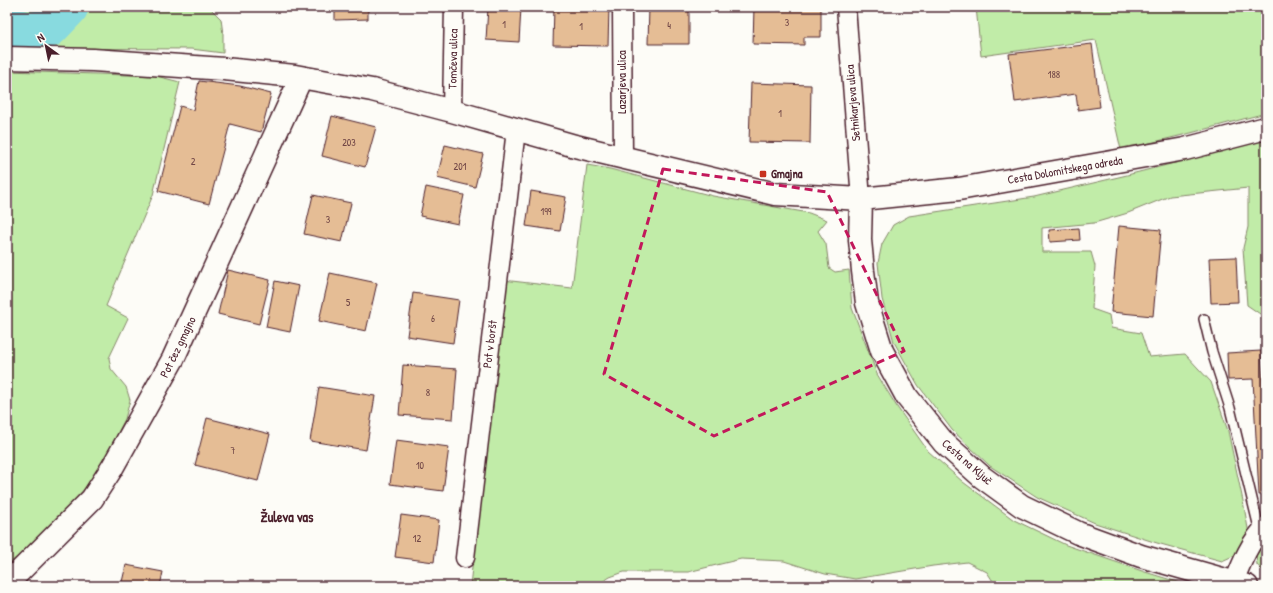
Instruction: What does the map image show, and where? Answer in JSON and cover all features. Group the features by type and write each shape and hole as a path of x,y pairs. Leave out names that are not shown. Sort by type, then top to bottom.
{"street":[{"name":"Tomčeva ulica","path":"452,111 454,7"},
{"name":"Lazarjeva ulica","path":"622,7 623,157"},
{"name":"Setnikarjeva ulica","path":"846,7 861,199"},
{"name":"Cesta Dolomitskega odreda","path":"7,58 94,60 224,69 295,76 372,90 516,130 775,194 861,199 959,189 1185,149 1266,128"},
{"name":"Pot čez gmajno","path":"7,584 92,498 112,468 173,359 301,78"},
{"name":"Pot v boršt","path":"465,558 516,130"},
{"name":"Cesta na Ključ","path":"861,199 860,240 867,303 882,351 907,397 944,443 982,477 1022,506 1078,533 1141,556 1240,584 1242,563 1263,529"}],"lane":[{"path":"1204,319 1212,352 1230,408 1263,529"}],"highlighted area":[{"path":"663,169 827,192 904,351 714,436 604,374"}],"green space":[{"path":"7,7 209,7 221,19 223,53 191,49 7,48"},
{"path":"976,7 1266,7 1266,113 1121,150 1096,40 981,56"},
{"path":"7,71 156,76 180,82 153,195 106,306 128,318 109,358 111,369 126,387 130,400 125,419 102,464 89,484 29,548 7,565"},
{"path":"1266,140 1266,316 1263,316 1247,305 1243,248 1248,227 1248,188 1170,196 1128,213 1094,223 1042,228 1042,252 1091,252 1095,266 1092,309 1109,315 1111,328 1141,333 1149,357 1185,354 1211,382 1228,431 1243,501 1249,534 1244,548 1233,556 1222,561 1157,543 1095,523 1037,497 990,466 952,430 918,385 894,342 882,299 878,263 882,244 893,225 909,216 1034,197"},
{"path":"587,165 610,169 713,196 809,213 827,220 818,231 826,244 829,268 835,272 849,270 852,308 877,374 897,407 928,451 963,482 1014,520 1066,545 1191,586 996,586 987,572 967,562 855,579 825,574 784,561 741,559 688,572 624,572 610,577 596,586 470,586 503,280 572,288"},
{"path":"1266,542 1266,573 1257,565 1256,555"}],"building":[{"path":"335,7 368,7 368,19 335,20"},
{"path":"488,7 521,8 519,42 486,40"},
{"path":"554,7 609,7 608,46 553,45"},
{"path":"649,7 689,7 689,44 648,44"},
{"path":"754,7 821,7 821,37 804,37 804,45 753,44"},
{"path":"1092,44 1100,107 1078,110 1076,94 1015,102 1009,54"},
{"path":"199,81 240,86 271,94 261,132 230,124 209,204 158,191 180,106 193,110"},
{"path":"751,83 811,85 810,143 749,142"},
{"path":"332,116 376,127 365,167 322,156"},
{"path":"445,145 483,154 475,187 437,178"},
{"path":"426,187 464,195 458,224 420,216"},
{"path":"531,191 566,197 560,231 526,226"},
{"path":"313,195 351,203 342,242 304,234"},
{"path":"1119,226 1161,230 1153,316 1111,312"},
{"path":"1079,228 1080,240 1050,242 1049,230"},
{"path":"1236,257 1238,302 1211,303 1209,258"},
{"path":"228,270 270,280 259,324 218,314"},
{"path":"330,273 377,283 366,331 319,321"},
{"path":"275,281 299,286 290,332 266,327"},
{"path":"413,293 459,300 453,343 407,336"},
{"path":"1261,351 1266,445 1266,495 1259,495 1253,379 1228,380 1227,353"},
{"path":"403,365 457,369 453,419 399,415"},
{"path":"319,387 375,396 366,450 310,441"},
{"path":"207,418 270,434 258,481 195,465"},
{"path":"396,440 449,447 443,491 390,484"},
{"path":"401,515 439,520 434,562 395,557"},
{"path":"126,565 163,572 160,586 121,586"}],"waterway":[{"path":"7,27 33,33 49,27 68,7"}],"place":[{"name":"Gmajna","path":"763,174"}],"district":[{"name":"Žuleva vas","path":"287,517"}]}
